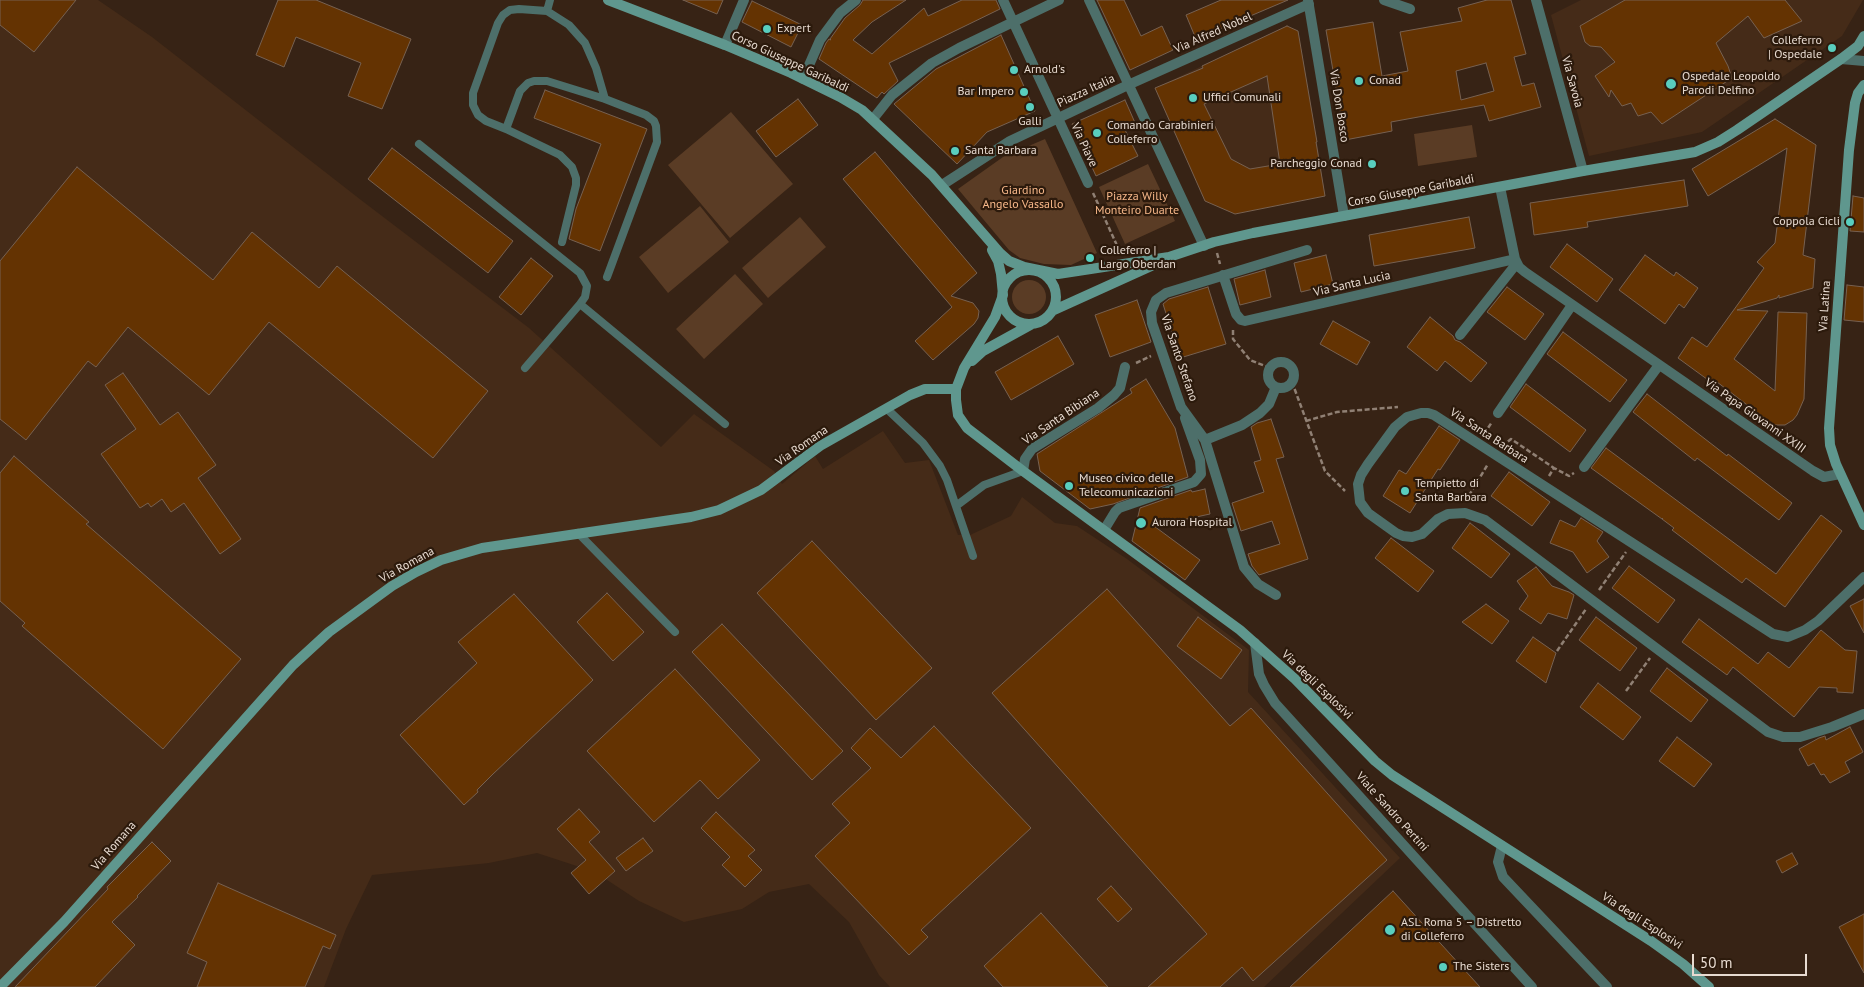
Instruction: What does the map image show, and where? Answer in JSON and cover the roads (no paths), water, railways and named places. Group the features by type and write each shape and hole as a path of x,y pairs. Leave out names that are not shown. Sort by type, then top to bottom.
{"main road":[{"name":"Corso Giuseppe Garibaldi","path":"608,0 725,45 840,97 873,119 942,184 1008,261 1037,271 1058,274 1070,274 1169,258 1209,244 1253,232 1702,150 1737,130 1841,59 1858,46 1864,36"},
{"name":"Via Latina","path":"1864,85 1858,93 1854,108 1845,199 1830,410 1830,446 1840,474 1864,525"},
{"name":"Corso Giuseppe Garibaldi","path":"979,227 998,261 1003,294"},
{"path":"1052,311 1056,297 1054,287 1046,275 1037,271 1022,271 1014,274 1008,280 1003,294 1003,303 1011,316 1025,323 1033,323 1044,319 1052,311 1169,258"},
{"name":"Via degli Esplosivi","path":"1003,294 992,322 964,368 956,389 956,410 964,424 1023,471 1232,624 1301,685 1388,772 1652,941 1683,964 1709,987"},
{"name":"Via degli Esplosivi","path":"964,368 983,351 1033,323"},
{"name":"Via Romana","path":"0,987 64,922 287,672 318,641 341,622 392,586 440,560 491,546 697,516 726,507 761,490 820,446 910,395 925,389 956,389"}],"street":[{"path":"725,45 744,0"},
{"path":"803,79 824,34 840,13 856,0"},
{"path":"1003,0 1013,22"},
{"path":"873,119 892,95 932,63 1059,0"},
{"name":"Piazza Italia","path":"1013,22 1058,118 1128,85 1089,0"},
{"path":"1384,0 1410,8"},
{"name":"Via Savoia","path":"1536,0 1584,171"},
{"name":"Via Alfred Nobel","path":"1128,85 1309,2"},
{"name":"Via Don Bosco","path":"1309,2 1344,216"},
{"path":"1841,59 1864,61"},
{"path":"1128,85 1209,244"},
{"path":"942,184 1000,146 1058,118"},
{"name":"Via Piave","path":"1058,118 1088,183"},
{"path":"1460,335 1516,261 1500,186"},
{"path":"1223,275 1307,250"},
{"name":"Via Papa Giovanni XXIII","path":"1516,261 1525,272 1813,471 1824,477 1840,474"},
{"name":"Via Santa Lucia","path":"1223,275 1234,311 1241,320 1250,321 1516,261"},
{"name":"Via Santo Stefano","path":"1223,275 1160,296 1154,302 1151,312 1152,323 1181,407 1205,440 1244,567 1258,584 1276,595"},
{"path":"1498,413 1572,305"},
{"path":"1277,363 1286,363 1293,369 1292,382 1285,388 1276,387 1269,379 1270,368 1277,363"},
{"path":"1584,467 1659,365"},
{"name":"Via Santa Bibiana","path":"1023,471 1025,459 1032,449 1098,408 1114,395 1120,388 1125,368"},
{"path":"1205,440 1242,425 1255,417 1268,404 1276,387"},
{"path":"1104,530 1119,508 1194,482 1200,474 1200,460 1181,407"},
{"name":"Via Santa Barbara","path":"1864,577 1812,626 1793,636 1783,636 1764,630 1434,415 1422,413 1413,415 1395,427 1368,464 1359,480 1360,502 1368,513 1403,536 1412,537 1422,534 1438,519 1458,512 1473,514 1485,520 1756,724 1776,735 1783,737 1800,736 1832,727 1864,714"},
{"name":"Viale Sandro Pertini","path":"1255,643 1259,674 1275,703 1532,987"},
{"path":"1502,846 1498,862 1503,878 1607,987"}],"lane":[{"path":"547,12 550,0"},
{"path":"562,242 576,185 576,178 572,167 560,155 481,118 474,111 472,99 476,84 498,23 503,15 514,9 547,12 569,26 585,43 596,68 604,99"},
{"path":"506,130 520,90 528,83 534,81 548,81 604,99 650,118 656,126 658,137 607,277"},
{"path":"419,144 580,273 587,286 586,297 525,368"},
{"path":"580,304 725,424"},
{"path":"887,409 918,437 932,454 944,474 973,556"},
{"path":"956,506 984,485 1023,471"},
{"path":"578,533 675,632"}],"place":[{"name":"Expert","path":"767,29"},
{"name":"Colleferro | Ospedale","path":"1832,48"},
{"name":"Arnold's","path":"1014,70"},
{"name":"Conad","path":"1359,81"},
{"name":"Ospedale Leopoldo Parodi Delfino","path":"1671,84"},
{"name":"Bar Impero","path":"1024,92"},
{"name":"Uffici Comunali","path":"1193,98"},
{"name":"Galli","path":"1030,107"},
{"name":"Comando Carabinieri Colleferro","path":"1097,133"},
{"name":"Santa Barbara","path":"955,151"},
{"name":"Parcheggio Conad","path":"1372,164"},
{"name":"Coppola Cicli","path":"1850,222"},
{"name":"Colleferro | Largo Oberdan","path":"1090,258"},
{"name":"Museo civico delle Telecomunicazioni","path":"1069,486"},
{"name":"Tempietto di Santa Barbara","path":"1405,491"},
{"name":"Aurora Hospital","path":"1141,523"},
{"name":"ASL Roma 5 – Distretto di Colleferro","path":"1390,930"},
{"name":"The Sisters","path":"1443,967"}],"park label":[{"name":"Giardino Angelo Vassallo","path":"1023,198"},
{"name":"Piazza Willy Monteiro Duarte","path":"1137,204"}]}
